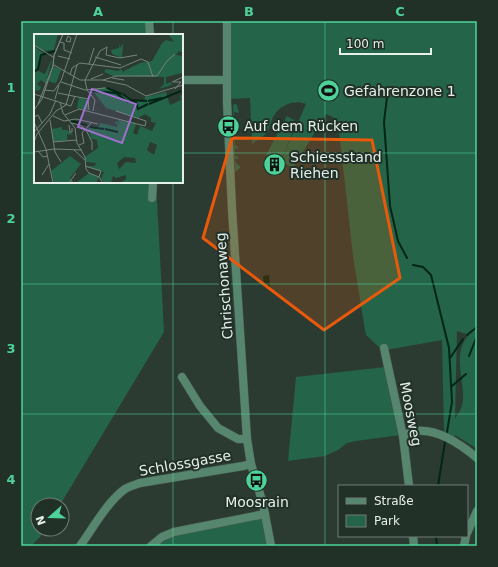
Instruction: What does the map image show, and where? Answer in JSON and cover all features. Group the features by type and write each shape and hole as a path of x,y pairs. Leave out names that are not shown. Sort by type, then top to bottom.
{"street":[{"path":"149,21 150,34"},
{"name":"Chrischonaweg","path":"227,21 227,80 232,209 247,439 251,464 261,494 271,546"},
{"path":"183,80 227,80"},
{"path":"152,183 152,198"},
{"name":"Moosweg","path":"384,348 403,436 408,485"},
{"path":"182,377 200,406 218,428 238,439 247,439"},
{"path":"403,436 417,431 430,432 451,439 477,458"},
{"name":"Schlossgasse","path":"80,546 109,506 125,489 140,483 251,464"},
{"path":"468,531 477,511"},
{"path":"151,546 162,537 174,532 265,514"}],"highlighted area":[{"path":"232,138 372,140 400,278 324,330 203,238"}],"green space":[{"path":"21,21 146,21 147,34 34,34 34,183 156,183 164,332 65,497 30,497 30,537 40,537 31,546 21,546"},
{"path":"227,21 477,21 476,448 455,435 455,437 444,432 442,340 386,350 380,348 366,335 353,256 339,131 333,117 326,114 293,168 281,161 306,104 297,102 283,106 273,117 266,134 252,144 250,98 227,99","holes":["457,331 469,335 461,349 460,366 463,402 455,419"]},
{"path":"233,105 237,105 239,113 234,112 234,126 237,128 237,131 234,130 235,145 238,147 238,149 235,148 235,155 238,159 235,159 240,168 235,172"},
{"path":"287,116 297,122 280,163 266,155"},
{"path":"385,367 400,435 347,443 338,450 325,456 288,461 296,377"},
{"path":"263,517 268,546 157,546 177,536 223,524"}],"shaded area":[{"path":"269,275 270,287 264,287 263,276"}],"waterway":[{"path":"387,97 384,122 390,206 398,241 407,258"},
{"path":"413,265 423,267 431,275 449,348 452,402 447,432"},
{"path":"467,335 477,327"},
{"path":"469,356 477,336"},
{"path":"450,358 463,339"},
{"path":"452,386 466,374"},
{"path":"438,485 445,442"},
{"path":"436,537 437,546"}],"place":[{"name":"Gefahrenzone 1","path":"328,91"},
{"name":"Auf dem Rücken","path":"228,126"},
{"name":"Schiessstand Riehen","path":"274,165"},
{"name":"Moosrain","path":"257,480"}]}
